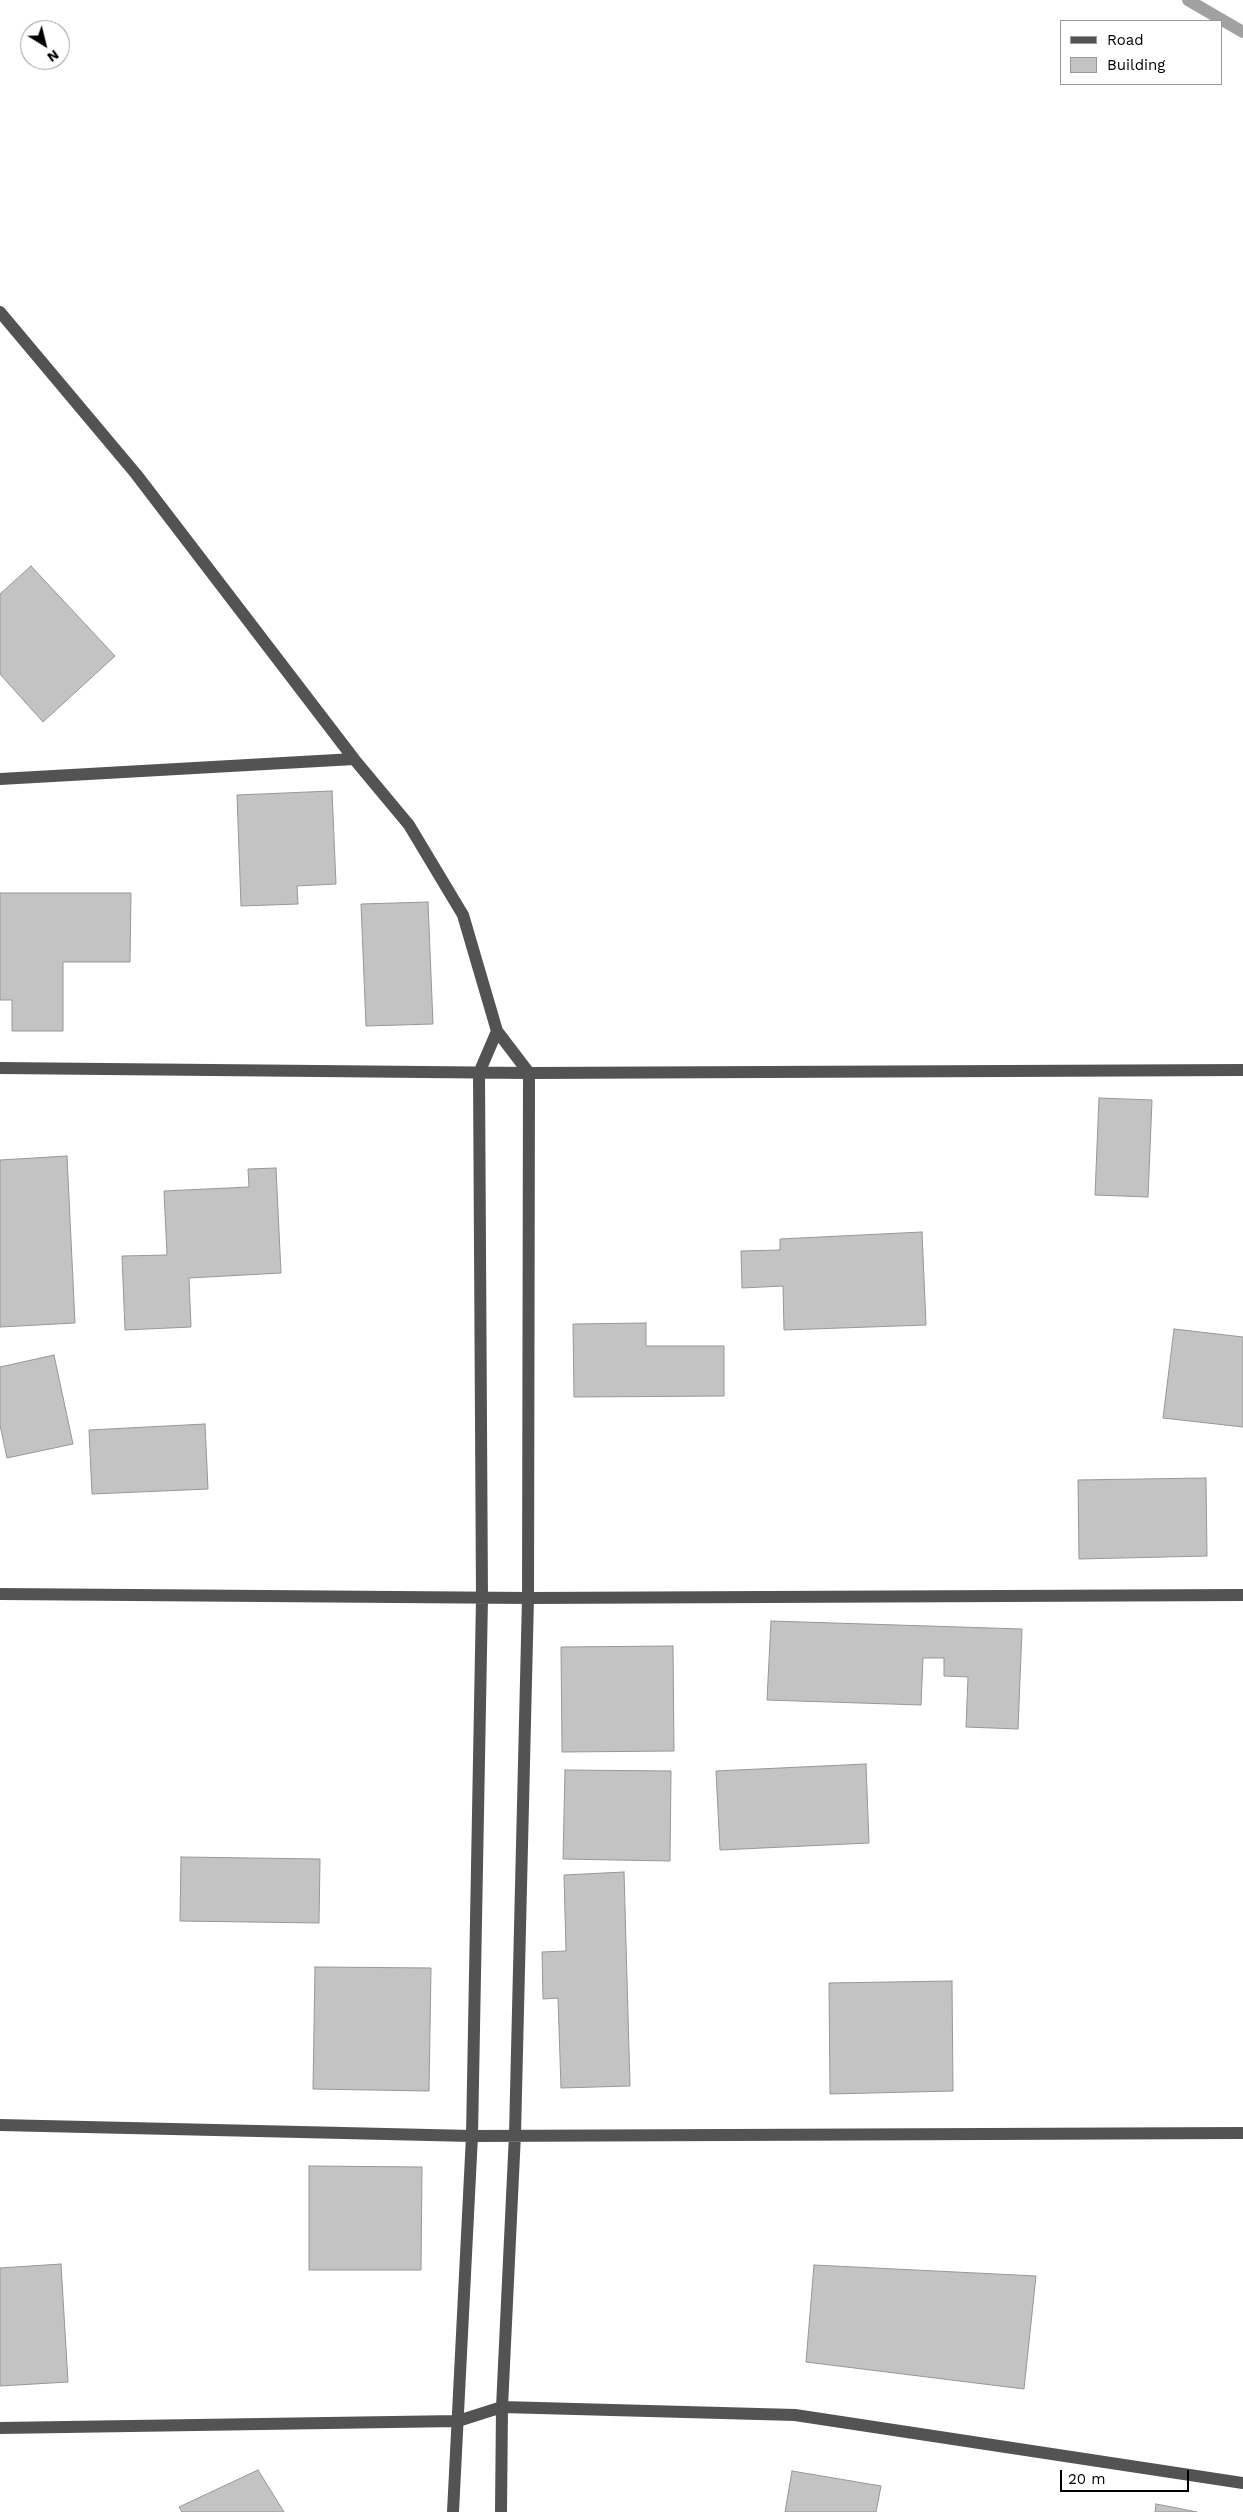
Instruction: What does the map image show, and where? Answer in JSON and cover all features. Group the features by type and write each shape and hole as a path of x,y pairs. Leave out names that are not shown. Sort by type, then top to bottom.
{"street":[{"path":"0,312 136,474 354,759 409,826 463,915 497,1031 529,1073 528,1598 514,2134 502,2407 500,2512"},
{"path":"0,779 354,759"},
{"path":"453,2512 472,2136 482,1598 480,1073 497,1031"},
{"path":"0,1068 480,1073 1243,1070"},
{"path":"0,1594 482,1598 1243,1595"},
{"path":"0,2125 472,2136 514,2134 1243,2132"},
{"path":"0,2428 458,2421 502,2407 795,2415 1243,2483"}],"building":[{"path":"31,566 115,656 43,722 0,674 0,594"},
{"path":"332,791 336,884 297,886 298,904 241,906 237,795"},
{"path":"0,893 131,893 130,962 63,962 63,1031 12,1031 12,1000 0,1000"},
{"path":"428,902 433,1024 366,1026 361,904"},
{"path":"1099,1098 1152,1100 1148,1197 1095,1195"},
{"path":"67,1156 75,1323 0,1327 0,1160"},
{"path":"276,1168 281,1273 189,1278 191,1327 125,1330 122,1256 167,1255 164,1191 249,1187 248,1169"},
{"path":"922,1232 926,1325 784,1330 783,1286 742,1288 741,1251 780,1250 780,1239"},
{"path":"646,1323 646,1346 724,1346 724,1396 574,1397 573,1324"},
{"path":"1174,1329 1243,1337 1243,1427 1163,1418"},
{"path":"54,1355 73,1444 7,1458 0,1425 0,1367"},
{"path":"205,1424 208,1489 92,1494 89,1430"},
{"path":"1206,1478 1207,1556 1079,1559 1078,1480"},
{"path":"771,1621 1022,1629 1018,1729 966,1727 968,1677 944,1676 944,1658 923,1658 921,1705 767,1700"},
{"path":"673,1646 674,1751 562,1752 561,1647"},
{"path":"866,1764 869,1843 720,1850 716,1771"},
{"path":"565,1770 671,1771 670,1861 563,1859"},
{"path":"181,1857 320,1859 319,1923 180,1921"},
{"path":"624,1872 630,2086 561,2088 558,1998 543,1999 542,1952 566,1951 564,1875"},
{"path":"315,1967 431,1968 429,2091 313,2089"},
{"path":"952,1981 953,2091 830,2094 829,1983"},
{"path":"309,2166 422,2167 421,2270 309,2270"},
{"path":"61,2264 68,2382 0,2386 0,2268"},
{"path":"814,2265 1036,2276 1024,2389 806,2362"},
{"path":"258,2470 284,2512 182,2512 179,2507"},
{"path":"792,2471 881,2486 876,2512 785,2512"},
{"path":"1156,2504 1197,2512 1155,2512"}],"waterway":[{"path":"1188,0 1222,20"},
{"path":"1223,20 1243,32"}]}
